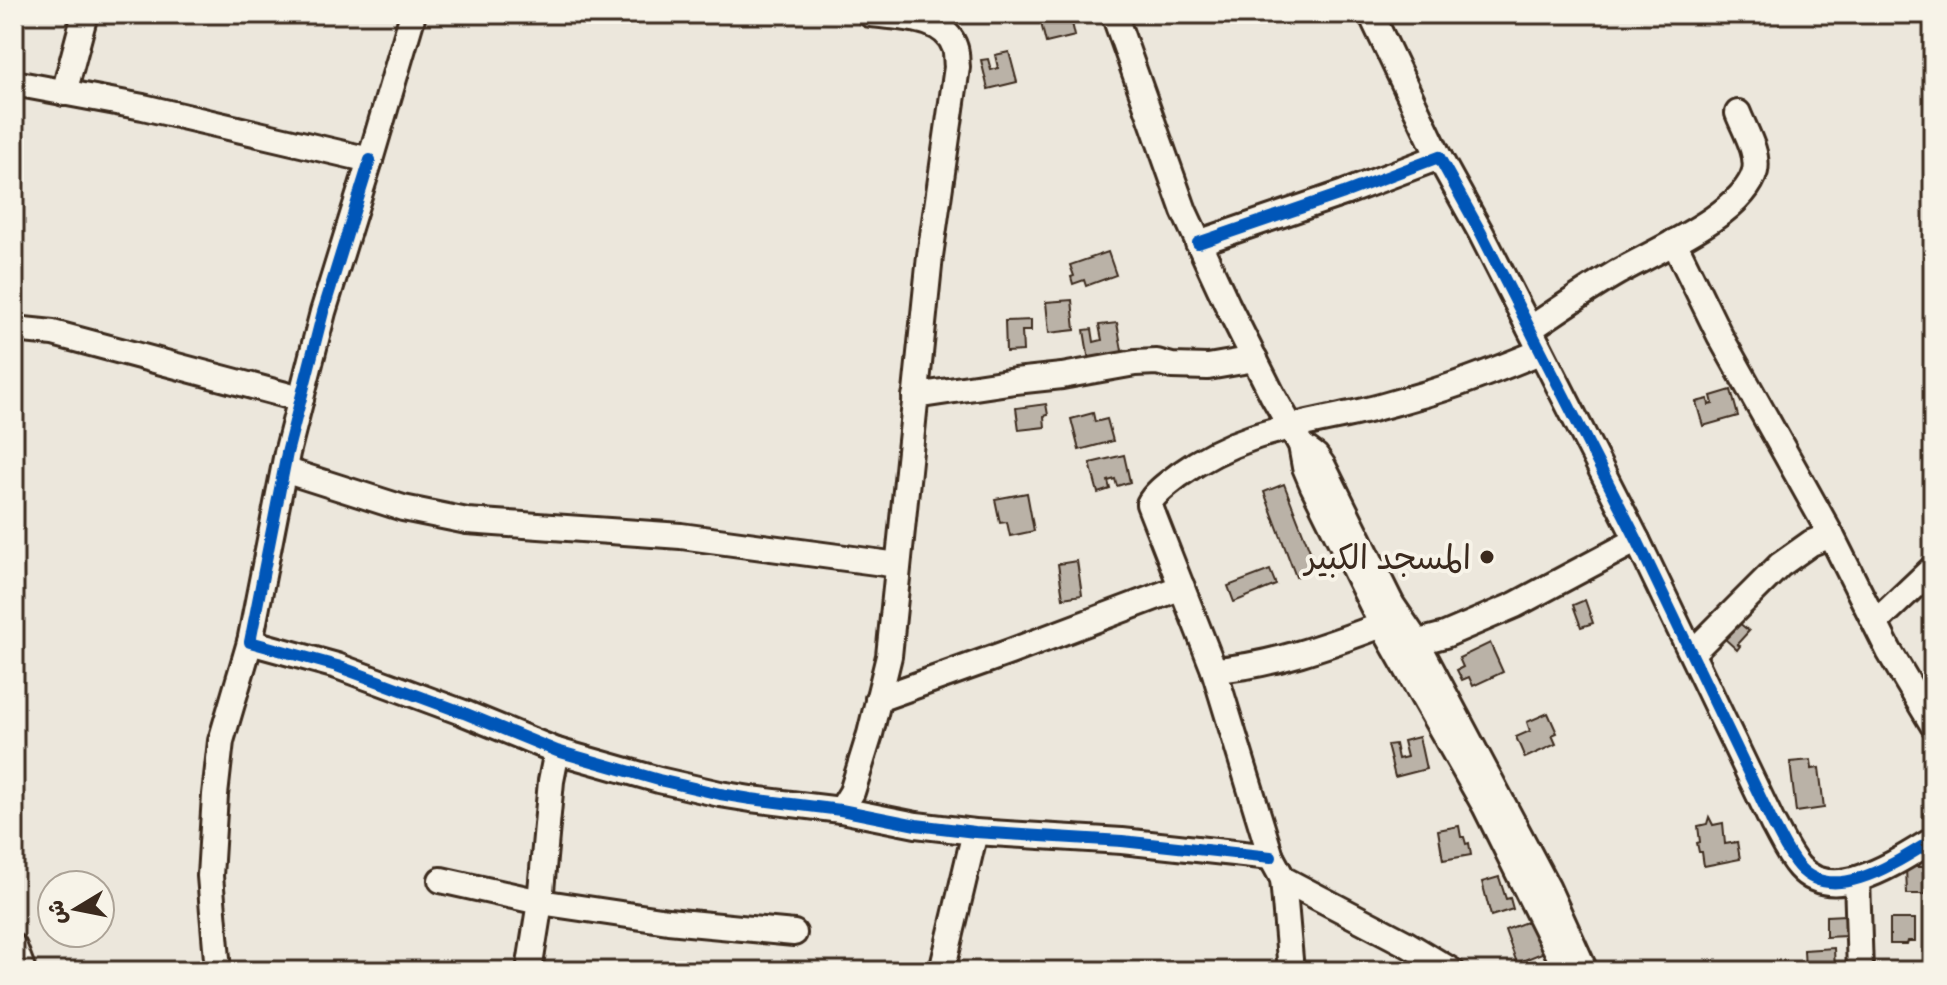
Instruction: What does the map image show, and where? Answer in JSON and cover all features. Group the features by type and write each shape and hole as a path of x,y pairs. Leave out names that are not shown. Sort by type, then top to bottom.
{"street":[{"path":"64,93 85,14"},
{"path":"218,971 210,876 221,741 250,642 284,470 323,312 413,14"},
{"path":"841,810 852,792 858,773 891,638 930,256 957,67 956,51 951,40 931,22 870,14"},
{"path":"1114,14 1198,243 1296,436 1313,486 1382,625 1406,645 1547,887 1585,971"},
{"path":"1371,14 1439,157 1481,233 1637,540 1767,811 1799,866 1815,879 1839,883 1857,879 1892,863 1933,840"},
{"path":"14,83 143,107 370,160"},
{"path":"1291,971 1277,868 1214,670 1150,501 1201,459 1228,446 1296,436 1356,413 1477,378 1535,340 1613,275 1714,218 1742,195 1756,165 1738,113"},
{"path":"1198,243 1439,157"},
{"path":"1674,242 1720,336 1831,535 1889,651 1933,725"},
{"path":"14,329 53,333 301,399"},
{"path":"915,396 1135,363 1208,367 1255,359"},
{"path":"1296,436 1323,466 1392,605 1406,645 1567,971"},
{"path":"284,470 403,508 467,521 681,536 898,565"},
{"path":"1692,653 1780,565 1811,543 1831,535"},
{"path":"1406,645 1445,635 1515,605 1637,540"},
{"path":"1876,622 1933,568"},
{"path":"878,699 1182,587"},
{"path":"1214,670 1235,669 1274,660 1382,625"},
{"path":"250,642 351,671 557,751 720,794 975,832 1122,841 1277,868 1452,971"},
{"path":"529,971 557,751"},
{"path":"942,971 975,832"},
{"path":"1857,879 1860,971"},
{"path":"441,880 540,902 668,921 794,933"},
{"path":"14,947 23,971"}],"building":[{"path":"1070,14 1075,36 1046,43 1039,15"},
{"path":"1009,52 1017,82 988,89 981,60 988,59 991,70 998,68 995,55"},
{"path":"1108,252 1116,275 1086,286 1084,280 1073,284 1070,265"},
{"path":"1072,300 1075,330 1049,333 1046,302"},
{"path":"1031,320 1031,331 1022,331 1023,351 1006,352 1005,321"},
{"path":"1117,323 1123,356 1089,361 1084,330 1092,329 1094,342 1102,340 1099,325"},
{"path":"1731,390 1738,416 1703,426 1696,402 1708,399 1709,405 1713,404 1711,396"},
{"path":"1046,404 1048,415 1044,416 1045,427 1019,430 1016,408"},
{"path":"1093,413 1095,422 1107,419 1113,441 1079,450 1071,419"},
{"path":"1124,455 1130,482 1117,486 1115,479 1108,481 1110,489 1098,493 1090,463"},
{"path":"1284,484 1317,569 1296,577 1264,492"},
{"path":"1027,493 1034,531 1010,536 1007,522 1000,523 995,499"},
{"path":"1077,561 1082,595 1063,598 1058,564"},
{"path":"1270,570 1276,585 1234,602 1228,586"},
{"path":"1585,600 1593,623 1581,627 1573,605"},
{"path":"1738,622 1749,631 1737,644 1740,646 1737,650 1724,638"},
{"path":"1490,643 1503,672 1473,686 1469,677 1462,680 1457,670 1463,667 1459,658"},
{"path":"1548,713 1557,733 1552,735 1556,744 1525,758 1516,737 1530,731 1527,722"},
{"path":"1419,737 1426,769 1395,777 1387,745 1395,744 1398,759 1407,757 1403,741"},
{"path":"1811,760 1812,769 1819,768 1824,808 1796,812 1790,762"},
{"path":"1709,817 1713,825 1723,823 1725,844 1737,842 1740,859 1704,866 1697,843 1700,842 1698,826 1707,824"},
{"path":"1459,826 1461,837 1464,837 1466,844 1469,843 1471,855 1443,860 1438,830"},
{"path":"1906,867 1930,867 1931,894 1907,894"},
{"path":"1499,877 1506,899 1510,898 1513,909 1491,916 1482,882"},
{"path":"1845,915 1846,936 1826,937 1826,916"},
{"path":"1534,919 1547,951 1517,963 1505,930"},
{"path":"1890,919 1915,919 1915,941 1890,944"},
{"path":"1834,948 1835,971 1805,970 1804,950"}],"cycle path":[{"path":"1198,243 1439,157 1481,233 1637,540 1773,824 1795,862 1813,878 1830,882 1848,881 1884,868 1933,840"},
{"path":"370,160 323,312 287,453 250,642 337,666 557,751 720,794 975,832 1122,841 1271,857"}],"place":[{"name":"المسجد الكبير","path":"1487,557"}]}
